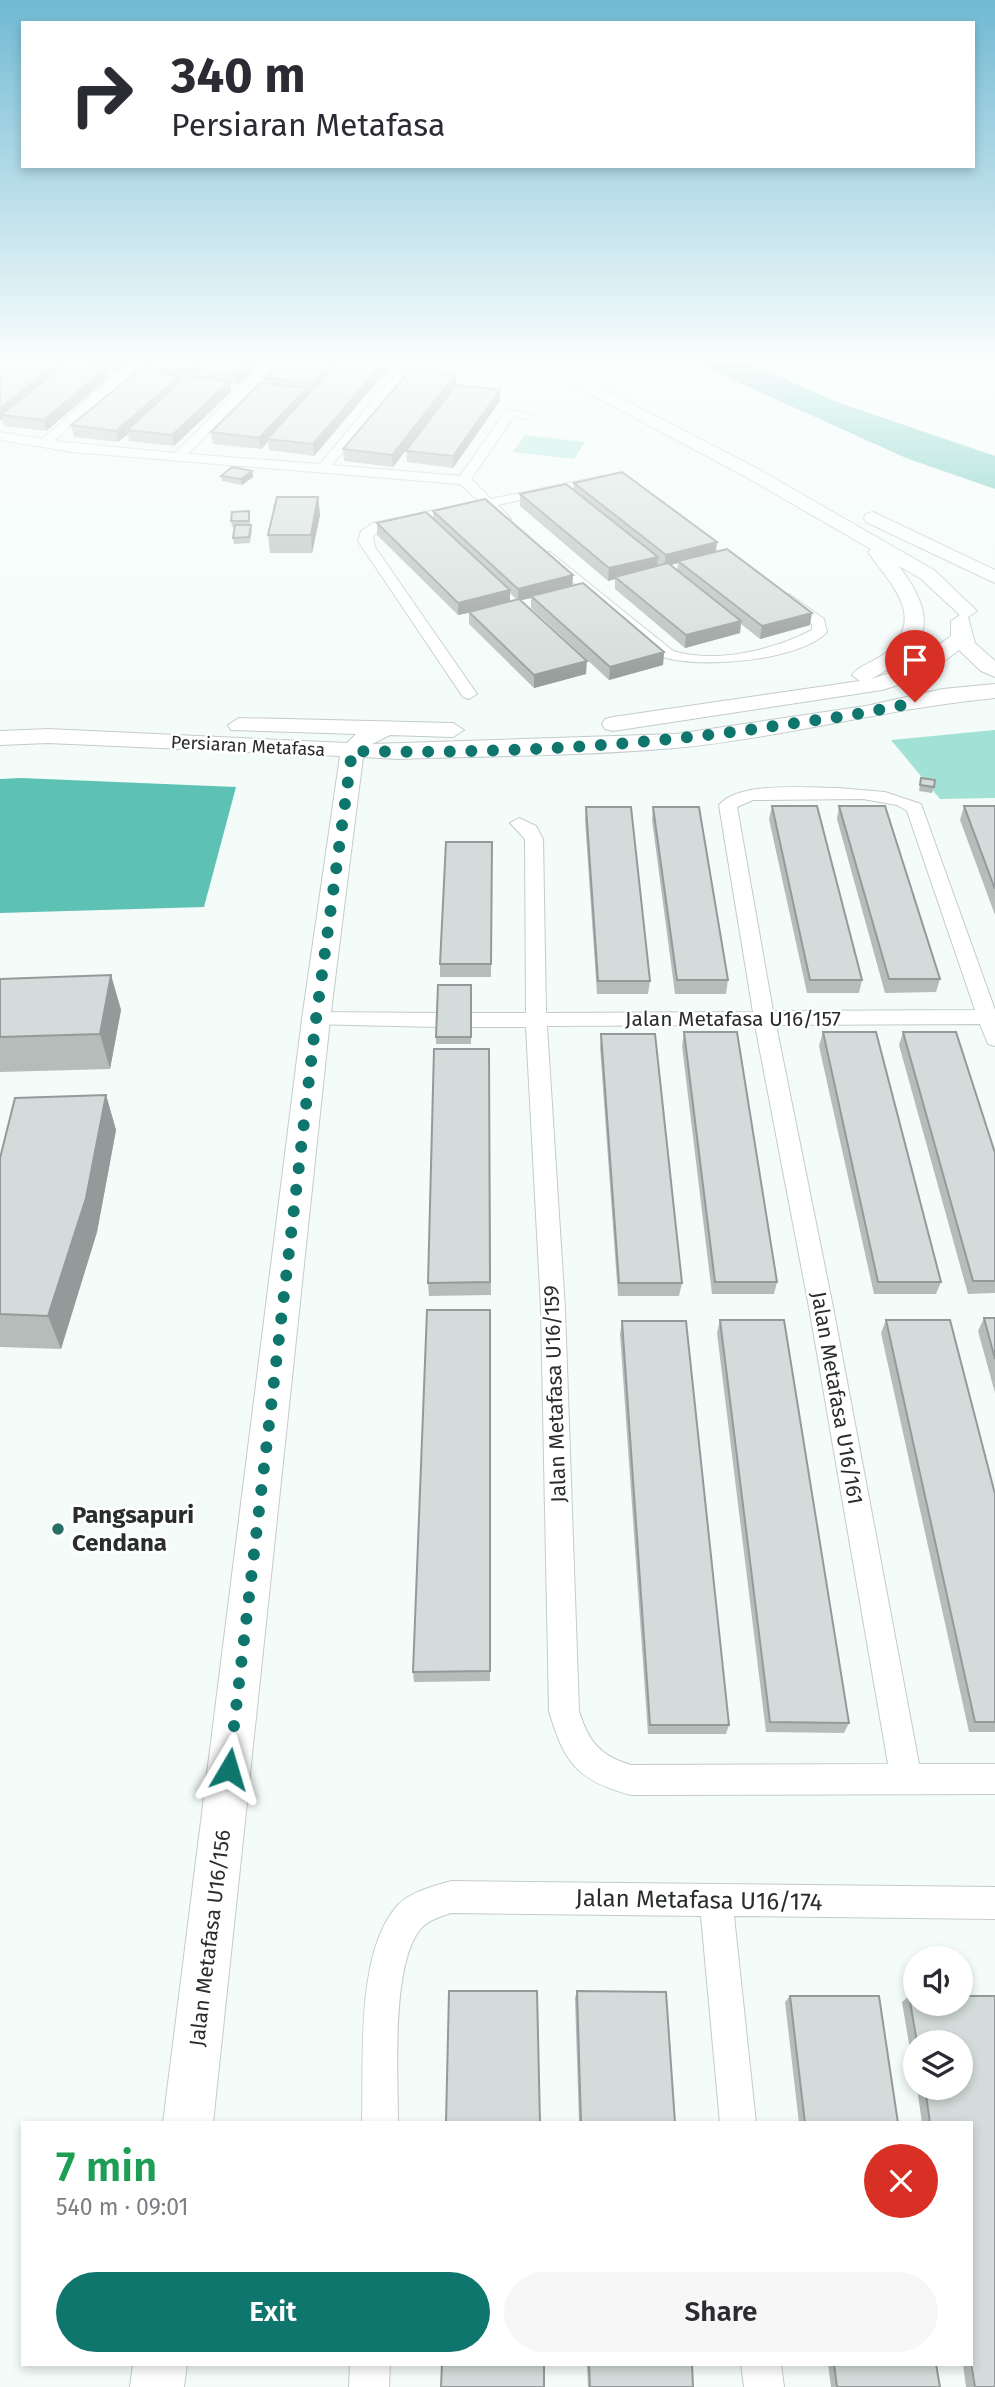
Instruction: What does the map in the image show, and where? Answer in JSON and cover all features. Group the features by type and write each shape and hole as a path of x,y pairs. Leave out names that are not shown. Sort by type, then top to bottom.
{"main road":[{"path":"749,471 927,574 983,601 960,624 961,639 973,654 995,671"},
{"path":"854,507 907,537 995,577"},
{"path":"828,693 887,664 908,648 916,627 918,613 910,595 868,540"},
{"name":"Persiaran Metafasa","path":"0,738 48,736 341,739 386,729 471,730 610,724 882,684 916,672 961,639"},
{"name":"Persiaran Metafasa","path":"0,723 60,719 486,749 676,741 866,713 943,696 995,691"},
{"path":"866,713 995,711"},
{"path":"341,739 365,738 386,729"},
{"name":"Jalan Metafasa U16/156","path":"188,2121 316,1019 341,739"},
{"path":"157,2387 160,2366"}],"street":[{"path":"371,471 464,480 518,530"},
{"path":"464,480 470,471"},
{"path":"469,694 365,541 369,530 596,480 622,481"},
{"path":"538,547 668,654 686,662 708,662 768,650 820,632 822,626 814,617 772,586"},
{"name":"Jalan Metafasa U16/161","path":"906,1779 821,1307 764,1018 727,810 733,801 753,795 875,795 908,801 915,808 991,1017"},
{"name":"Jalan Metafasa U16/159","path":"519,823 530,830 534,839 537,1020 553,1309 564,1711 572,1739 587,1764 606,1775 631,1780 906,1779"},
{"path":"991,1017 995,1040"},
{"name":"Jalan Metafasa U16/157","path":"471,1020 991,1017"},
{"path":"316,1019 437,1020"},
{"path":"906,1779 995,1779"},
{"name":"Jalan Metafasa U16/174","path":"408,1918 428,1904 451,1897 995,1903"},
{"path":"716,1901 738,2121"},
{"path":"380,2121 386,1967 408,1918"},
{"path":"369,2387 370,2366"},
{"path":"761,2366 764,2387"}],"shaded area":[{"path":"944,471 995,471 995,489"},
{"path":"995,730 995,798 940,799 891,740"},
{"path":"0,779 236,787 204,907 0,913"}],"building":[{"path":"227,471 251,471 241,479 221,476"},
{"path":"622,472 717,542 666,555 574,483"},
{"path":"566,484 658,557 609,568 520,494"},
{"path":"277,497 318,497 311,535 268,535"},
{"path":"485,499 573,575 518,589 433,511"},
{"path":"249,511 249,521 231,521 232,512"},
{"path":"426,512 510,590 458,603 377,523"},
{"path":"235,525 251,525 249,537 233,538"},
{"path":"727,549 812,613 762,626 678,561"},
{"path":"668,563 741,621 686,635 615,577"},
{"path":"583,583 664,652 610,667 531,596"},
{"path":"519,599 587,661 534,675 469,612"},
{"path":"921,778 935,780 934,787 920,785"},
{"path":"772,806 817,806 862,980 810,980"},
{"path":"839,806 885,806 940,979 889,979"},
{"path":"964,806 995,806 995,889"},
{"path":"586,807 631,807 650,981 598,981"},
{"path":"653,807 699,807 728,980 677,980"},
{"path":"446,842 492,842 491,964 440,964"},
{"path":"111,975 100,1034 0,1037 0,979"},
{"path":"438,985 471,985 471,1037 436,1037"},
{"path":"684,1032 737,1032 777,1282 715,1282"},
{"path":"823,1032 876,1032 941,1282 878,1282"},
{"path":"903,1032 956,1032 995,1153 995,1281 973,1281"},
{"path":"601,1034 655,1034 682,1283 619,1283"},
{"path":"434,1049 489,1049 490,1282 428,1283"},
{"path":"106,1095 86,1198 48,1316 0,1314 0,1158 15,1098"},
{"path":"427,1310 490,1310 490,1671 413,1672"},
{"path":"984,1318 995,1318 995,1359"},
{"path":"720,1320 784,1320 849,1723 770,1722"},
{"path":"886,1320 950,1320 995,1494 995,1722 975,1722"},
{"path":"622,1321 686,1321 729,1725 650,1725"},
{"path":"449,1991 537,1991 540,2121 446,2121"},
{"path":"577,1991 666,1992 675,2121 581,2121"},
{"path":"790,1996 879,1996 898,2121 805,2121"},
{"path":"973,1996 995,1996 995,2387 975,2387 972,2366 973,2121 930,2121 927,2100 973,2100 973,2030 915,2030 912,2016 973,2016"},
{"path":"442,2366 544,2366 544,2387 441,2387"},
{"path":"589,2366 692,2366 693,2387 590,2387"},
{"path":"834,2366 936,2366 940,2387 837,2387"}],"place":[{"name":"Pangsapuri Cendana","path":"58,1529"}],"route":[{"path":"229,1769 316,1019 352,751 473,750 676,741 866,713 915,702"}]}
